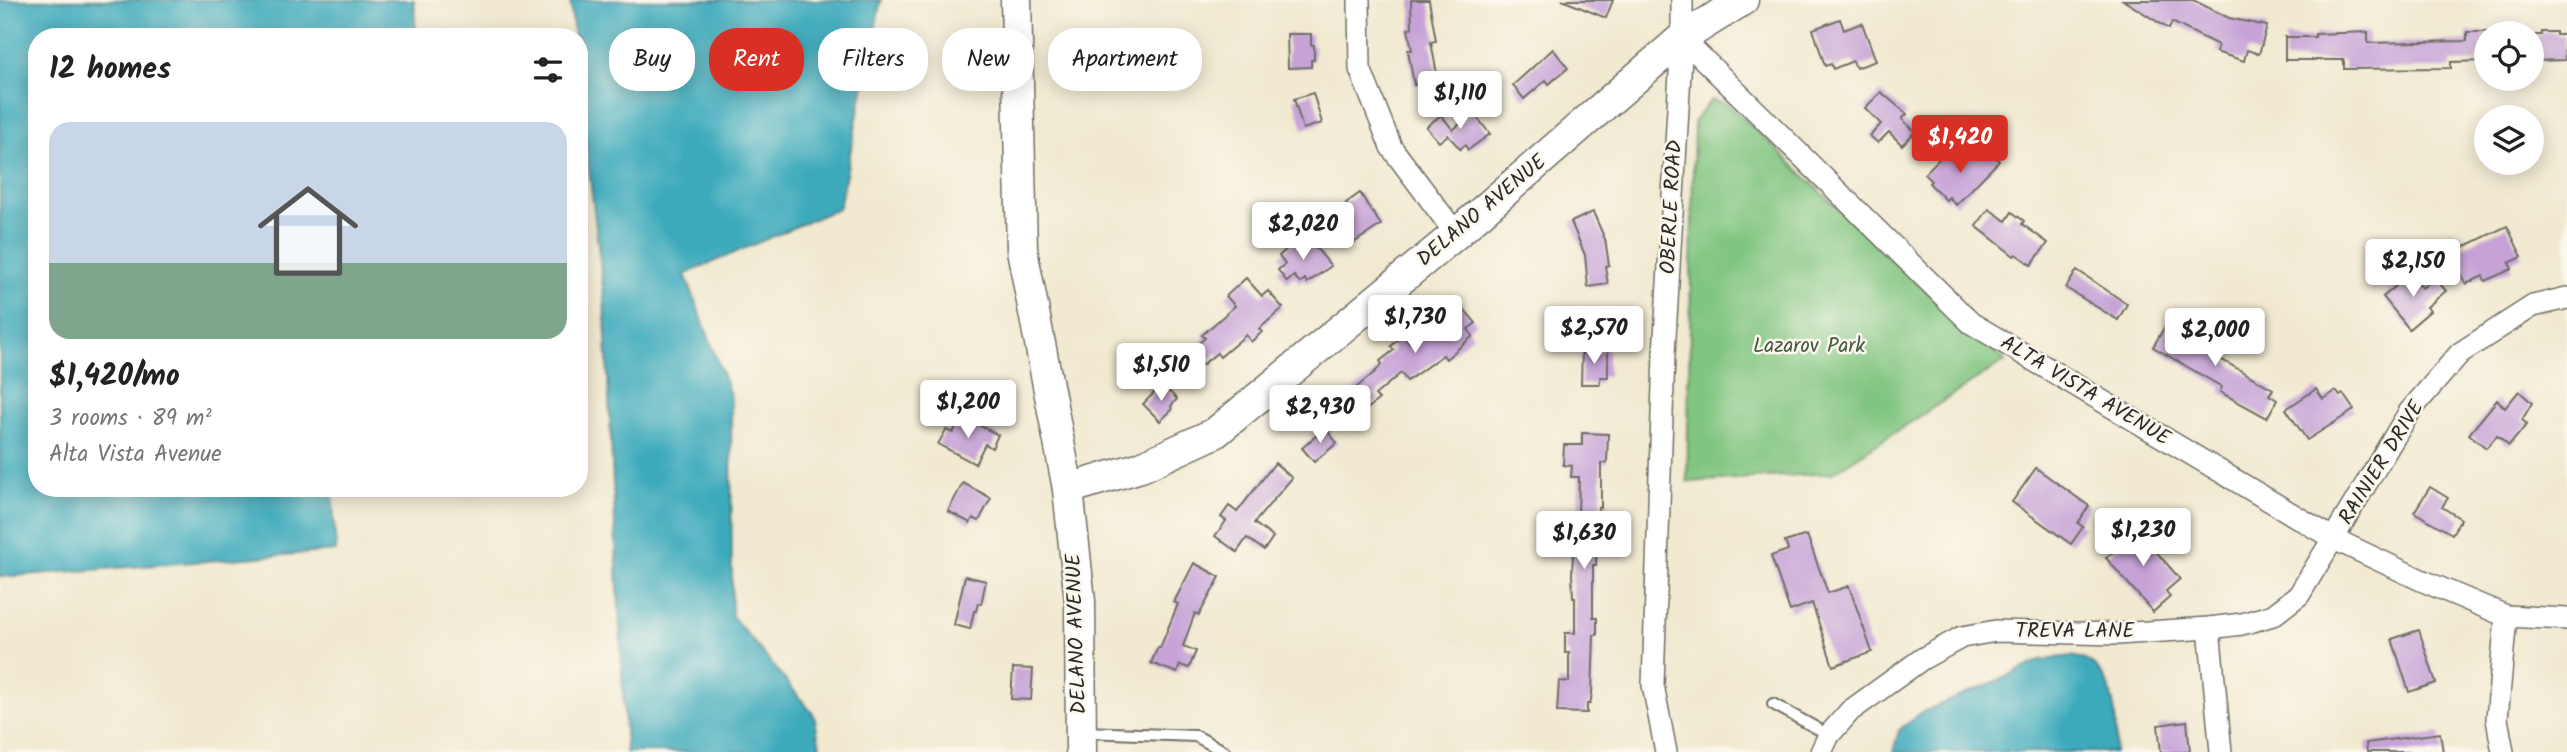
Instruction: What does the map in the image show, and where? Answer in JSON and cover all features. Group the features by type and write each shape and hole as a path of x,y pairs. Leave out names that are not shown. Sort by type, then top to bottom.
{"street":[{"path":"1016,0 1022,250 1068,489"},
{"path":"1359,0 1360,69 1391,147 1456,234"},
{"name":"OBERLE ROAD","path":"1666,752 1653,685 1664,354 1682,0"},
{"name":"DELANO AVENUE","path":"1081,742 1080,601 1068,489 1141,467 1215,433 1456,234 1682,38 1744,0"},
{"name":"ALTA VISTA AVENUE","path":"1682,38 1970,323 2334,539 2506,616 2567,619"},
{"name":"RAINIER DRIVE","path":"2334,539 2410,411 2460,353 2533,306 2567,298"},
{"name":"TREVA LANE","path":"1825,743 1850,711 1922,659 1962,637 1996,631 2117,634 2209,628 2242,624 2273,615 2299,595 2334,539"},
{"path":"2503,752 2497,719 2506,616"},
{"path":"2209,628 2221,752"}],"lane":[{"path":"1773,704 1825,743"},
{"path":"1081,742 1196,736 1224,752"}],"green space":[{"name":"Lazarov Park","path":"1711,100 1727,104 1883,252 2005,361 1832,473 1687,482 1694,122"}],"water":[{"path":"0,0 414,0 416,28 28,28 28,497 333,497 336,551 0,577"},
{"path":"570,0 881,0 875,28 818,28 818,91 863,91 839,208 685,274 731,397 732,616 814,715 821,752 626,752 604,297 588,161 588,28 573,28"},
{"path":"2072,656 2097,669 2105,680 2114,708 2115,752 1893,752 1899,730 1920,713 2040,660"}],"building":[{"path":"1411,0 1429,0 1436,41 1431,42 1438,80 1414,85 1408,50 1412,50 1408,29 1412,28"},
{"path":"1562,0 1613,0 1606,18"},
{"path":"2123,0 2193,0 2229,18 2267,26 2259,54 2247,50 2244,61 2216,52 2218,45 2172,22 2169,29"},
{"path":"1840,19 1844,30 1862,23 1876,61 1856,68 1853,61 1833,69 1831,64 1825,66 1813,29"},
{"path":"2368,32 2368,43 2467,41 2467,32 2474,32 2474,61 2451,62 2451,68 2344,69 2344,60 2285,60 2285,37 2315,37 2315,34"},
{"path":"2544,32 2564,35 2565,60 2544,61"},
{"path":"1287,34 1311,34 1314,60 1311,60 1311,67 1288,68"},
{"path":"1553,49 1568,68 1549,84 1546,80 1524,99 1513,85"},
{"path":"1881,92 1907,114 1902,119 1915,132 1902,145 1889,132 1878,143 1870,136 1881,124 1865,108"},
{"path":"1313,93 1322,123 1303,129 1294,99"},
{"path":"1473,112 1490,134 1468,150 1465,145 1460,149 1448,135 1439,142 1426,127 1441,115 1453,130"},
{"path":"1986,148 1999,161 1956,205 1949,197 1946,200 1924,174 1944,154 1951,160 1954,157 1961,164 1973,153 1977,156"},
{"path":"1360,193 1381,225 1347,247 1334,226 1353,213 1346,203"},
{"path":"1989,209 2006,221 2012,212 2024,221 2022,224 2048,243 2031,265 2016,254 2014,256 1976,226"},
{"path":"1593,212 1605,239 1609,265 1605,266 1608,284 1588,287 1585,255 1571,222"},
{"path":"2507,226 2522,257 2509,263 2512,269 2485,281 2483,276 2466,284 2451,253"},
{"path":"1302,235 1331,266 1307,283 1305,279 1300,283 1294,276 1287,282 1278,270 1285,264 1279,256"},
{"path":"2077,270 2127,304 2118,320 2066,288"},
{"path":"2410,274 2422,288 2435,278 2446,291 2427,307 2430,311 2409,329 2383,297"},
{"path":"1246,278 1262,296 1268,291 1283,308 1259,329 1262,332 1251,342 1246,335 1220,357 1217,353 1202,365 1190,351 1205,338 1202,335 1235,306 1226,296"},
{"path":"1457,301 1476,323 1468,329 1473,336 1446,359 1443,355 1407,381 1401,373 1375,395 1379,399 1358,417 1344,401 1352,395 1350,393 1376,371 1382,364 1380,361 1394,350 1391,346 1403,335 1409,342"},
{"path":"2167,323 2182,332 2188,323 2212,337 2206,346 2219,353 2217,357 2273,389 2269,395 2277,400 2267,418 2220,392 2222,387 2153,347"},
{"path":"1582,349 1608,350 1608,377 1600,377 1600,384 1581,384"},
{"path":"1162,385 1177,399 1171,406 1172,410 1160,421 1143,404"},
{"path":"2316,389 2323,399 2336,391 2340,396 2343,394 2354,410 2307,440 2286,409"},
{"path":"2519,391 2532,403 2522,420 2527,424 2509,446 2497,436 2486,448 2469,434 2497,400 2505,408"},
{"path":"962,416 998,435 992,448 985,444 975,464 938,444 946,430 953,433"},
{"path":"1325,428 1337,443 1314,462 1302,448"},
{"path":"1582,433 1608,434 1607,463 1601,463 1601,508 1598,507 1596,565 1593,565 1593,618 1597,618 1597,635 1594,635 1592,694 1590,704 1587,704 1587,713 1557,712 1559,681 1569,682 1569,653 1565,653 1565,633 1575,633 1572,574 1573,553 1577,553 1579,477 1571,477 1572,466 1563,465 1564,445 1582,445"},
{"path":"1275,463 1292,478 1254,523 1273,537 1264,550 1247,538 1237,552 1215,536 1226,521 1221,517 1229,506 1237,512"},
{"path":"2036,468 2089,506 2078,523 2083,527 2071,544 2012,502"},
{"path":"963,483 991,498 979,521 973,518 970,523 948,511"},
{"path":"2430,487 2448,498 2442,507 2461,519 2452,534 2414,512"},
{"path":"2132,524 2180,579 2166,591 2170,597 2153,612 2106,558 2120,546 2114,540"},
{"path":"1807,535 1828,593 1849,586 1872,652 1833,666 1812,603 1790,611 1771,556 1788,550 1785,542"},
{"path":"1194,563 1220,577 1199,615 1195,613 1183,646 1196,651 1189,668 1180,665 1177,673 1151,663 1178,604 1174,602"},
{"path":"965,576 986,581 981,604 978,603 974,611 970,629 954,625"},
{"path":"2419,630 2436,683 2409,692 2392,639"},
{"path":"1013,668 1033,669 1031,700 1011,699"},
{"path":"2187,721 2190,752 2161,752 2158,725"},
{"path":"2440,733 2443,752 2367,752 2366,743"}]}
